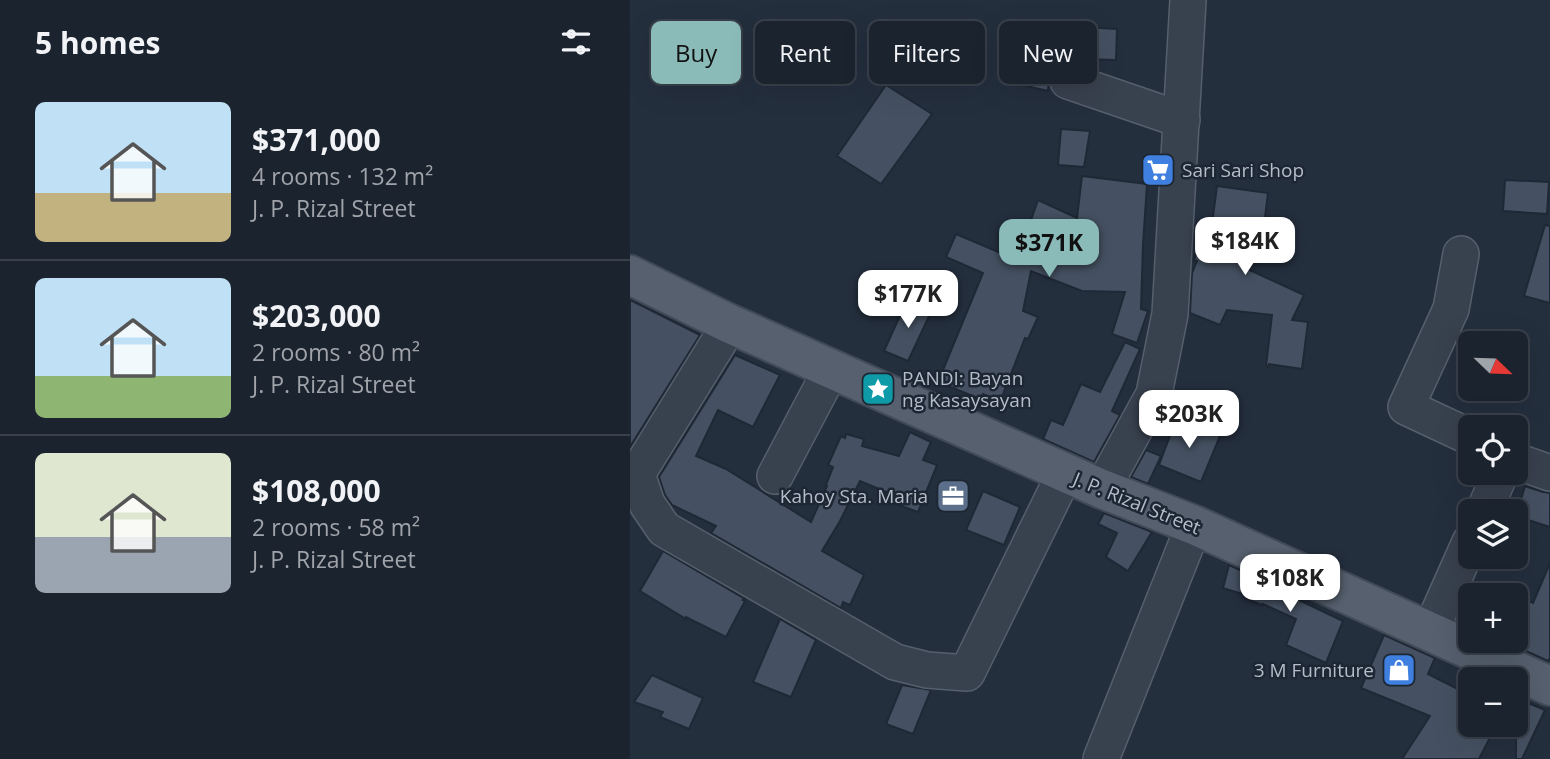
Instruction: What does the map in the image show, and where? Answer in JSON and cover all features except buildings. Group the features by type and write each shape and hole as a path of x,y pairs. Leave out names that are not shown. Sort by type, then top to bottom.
{"main road":[{"name":"J. P. Rizal Street","path":"630,275 730,324 1065,473 1194,525 1550,686"}],"street":[{"path":"1102,489 1154,394 1170,314 1188,0"},
{"path":"1076,84 1182,120"},
{"path":"1458,431 1406,407 1451,309 1461,254"},
{"path":"730,324 634,473 647,504 664,529 895,662 927,670 967,673 1065,473"},
{"path":"775,476 832,368"},
{"path":"1528,465 1550,473"},
{"path":"1101,759 1194,525"},
{"path":"1430,632 1458,569"}],"place":[{"name":"Sari Sari Shop","path":"1158,170"},
{"name":"PANDI: Bayan ng Kasaysayan","path":"878,389"},
{"name":"Kahoy Sta. Maria","path":"953,496"},
{"name":"3 M Furniture","path":"1399,670"}]}
